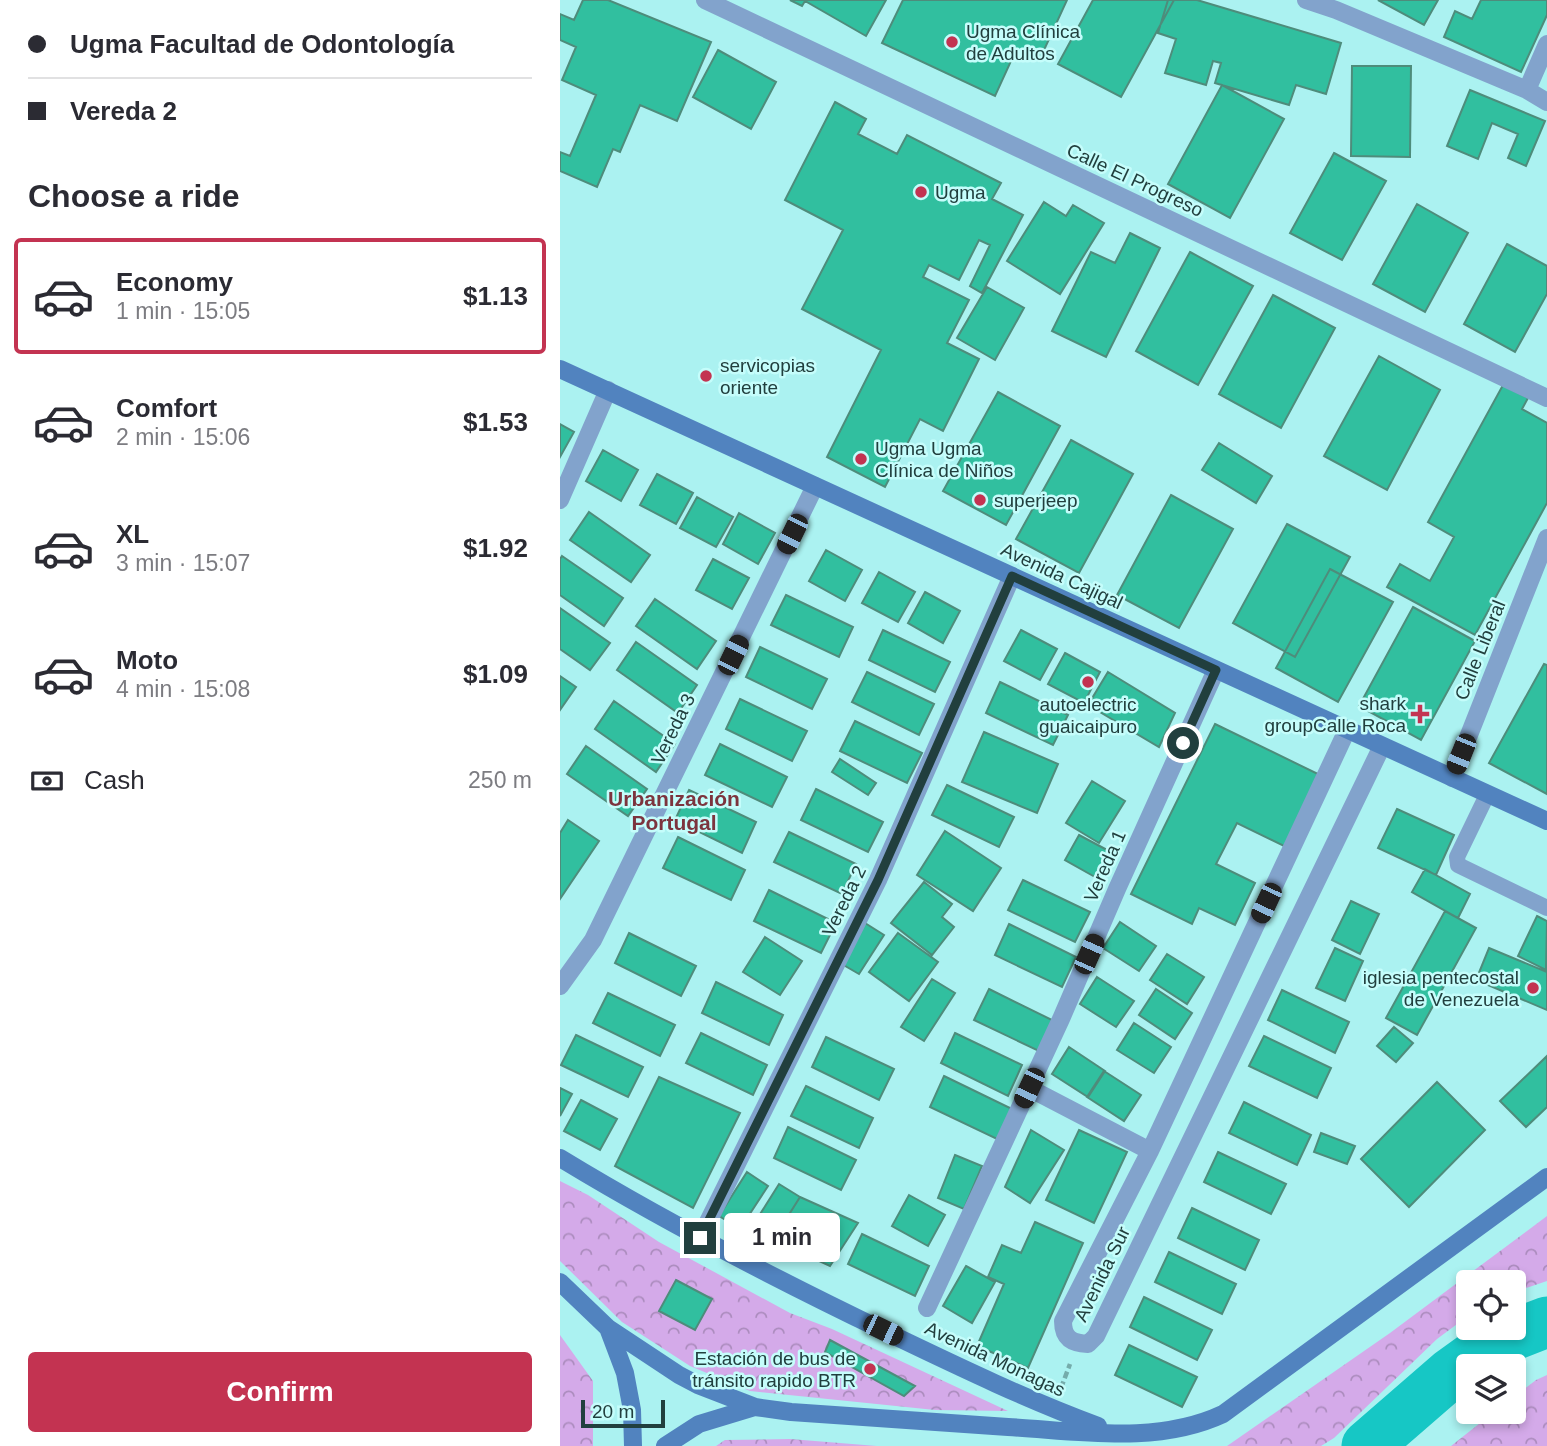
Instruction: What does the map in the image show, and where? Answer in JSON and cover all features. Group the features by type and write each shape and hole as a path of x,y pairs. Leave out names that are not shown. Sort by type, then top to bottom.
{"main road":[{"name":"Avenida Cajigal","path":"560,369 1547,821"},
{"path":"1508,804 1547,827"},
{"name":"Avenida Monagas","path":"560,1158 660,1216 798,1290 1004,1389 1119,1434"},
{"name":"Avenida Monagas","path":"560,1282 608,1328 679,1375 755,1406 791,1412 1119,1434 1181,1429 1223,1414 1547,1177"},
{"path":"608,1328 625,1373 632,1410 633,1446"},
{"path":"665,1446 699,1424 755,1406"}],"street":[{"name":"Calle El Progreso","path":"705,0 1547,398"},
{"path":"1306,0 1527,90 1547,102"},
{"path":"1527,90 1547,44"},
{"path":"560,499 608,390"},
{"name":"Vereda 3","path":"560,986 593,940 815,486"},
{"name":"Calle Liberal","path":"1452,778 1547,538"},
{"name":"Vereda 2","path":"700,1238 878,880 1012,576"},
{"name":"Vereda 1","path":"927,1308 1061,1019 1216,670"},
{"name":"Avenida Sur","path":"1346,730 1150,1151 1063,1321 1067,1338 1079,1344 1088,1344 1096,1336 1382,746"},
{"path":"1029,1088 1150,1151"}],"lane":[{"path":"1487,795 1457,857 1458,865 1547,908"}],"path":[{"path":"1057,1411 1061,1386 1079,1344"}],"green space":[{"path":"560,1181 588,1195 659,1242 790,1313 832,1329 1008,1411 935,1410 750,1391 690,1366 622,1322 560,1261"},
{"path":"1547,1216 1547,1281 1526,1288 1526,1270 1475,1270"},
{"path":"1456,1284 1456,1325 1437,1339 1334,1438 1321,1446 1227,1446"},
{"path":"560,1335 593,1381 593,1446 560,1446"},
{"path":"1547,1375 1547,1446 1451,1446 1479,1424 1526,1424 1526,1388"},
{"path":"790,1439 877,1446 716,1446 725,1440"}],"building":[{"path":"583,0 608,0 711,42 677,121 640,105 620,152 613,149 597,187 560,171 560,152 570,156 596,95 562,80 576,47 560,40 560,14 574,20"},
{"path":"790,0 886,0 866,36 805,1 802,6"},
{"path":"903,0 1067,0 1039,61 1016,50 995,96 882,43"},
{"path":"1093,0 1174,0 1121,97 1058,64"},
{"path":"1168,0 1197,0 1341,43 1326,94 1296,85 1289,105 1215,83 1221,63 1213,61 1206,85 1165,73 1176,39 1158,33"},
{"path":"1378,0 1438,0 1424,25"},
{"path":"1481,0 1547,0 1547,15 1521,72 1444,37 1455,11 1472,19"},
{"path":"718,50 776,82 751,129 693,97"},
{"path":"1352,66 1411,66 1410,157 1351,156"},
{"path":"1222,85 1284,119 1230,218 1168,184"},
{"path":"1470,90 1545,121 1526,166 1508,158 1518,134 1492,123 1478,159 1447,146"},
{"path":"835,102 866,119 858,134 897,154 907,135 1001,183 992,199 1023,215 982,293 970,286 990,245 979,240 959,280 929,265 923,277 969,300 947,343 979,359 943,431 920,419 885,487 827,457 881,350 802,309 843,230 785,200"},
{"path":"1334,153 1386,181 1342,260 1290,233"},
{"path":"1044,202 1066,216 1073,205 1104,223 1060,294 1007,261"},
{"path":"1417,204 1468,233 1425,312 1373,284"},
{"path":"1130,233 1160,248 1106,357 1052,331 1091,252 1115,263"},
{"path":"1507,244 1547,266 1547,294 1515,352 1464,324"},
{"path":"1190,252 1253,286 1198,385 1136,351"},
{"path":"987,287 1024,308 995,360 957,338"},
{"path":"1273,295 1335,328 1281,428 1219,394"},
{"path":"1379,356 1440,390 1387,490 1324,456"},
{"path":"1503,385 1528,398 1522,409 1547,423 1547,503 1475,635 1387,587 1400,564 1430,581 1454,537 1428,522"},
{"path":"998,392 1060,426 1006,525 943,491"},
{"path":"560,424 574,432 560,457"},
{"path":"1071,440 1133,474 1079,573 1016,539"},
{"path":"1219,443 1272,476 1256,503 1202,470"},
{"path":"603,450 638,470 621,501 586,481"},
{"path":"657,474 693,493 676,524 640,505"},
{"path":"1171,495 1233,529 1179,628 1117,595"},
{"path":"697,497 733,517 716,547 680,528"},
{"path":"589,512 650,555 631,582 570,540"},
{"path":"739,513 775,533 758,564 723,544"},
{"path":"1287,524 1350,557 1295,657 1233,623"},
{"path":"826,550 862,570 845,601 809,581"},
{"path":"562,556 623,598 604,626 560,595"},
{"path":"713,559 749,578 732,609 696,590"},
{"path":"1330,569 1393,602 1338,702 1276,668"},
{"path":"879,572 915,592 898,622 862,603"},
{"path":"925,592 960,611 943,643 908,623"},
{"path":"786,595 853,627 839,657 771,625"},
{"path":"655,599 716,641 697,669 636,626"},
{"path":"1413,607 1475,641 1421,740 1359,706"},
{"path":"560,608 610,643 590,670 560,649"},
{"path":"883,630 950,662 935,692 869,660"},
{"path":"1021,630 1057,649 1040,680 1004,661"},
{"path":"636,642 697,685 678,713 617,670"},
{"path":"760,647 827,679 812,709 746,677"},
{"path":"1065,653 1100,672 1084,703 1048,684"},
{"path":"1544,664 1547,665 1547,794 1489,763"},
{"path":"867,672 934,704 919,735 852,702"},
{"path":"1108,672 1175,713 1159,747 1088,705"},
{"path":"560,676 576,687 560,710"},
{"path":"1000,682 1068,715 1053,745 986,713"},
{"path":"740,699 807,731 792,761 726,729"},
{"path":"614,701 675,744 656,772 595,729"},
{"path":"855,721 922,753 907,783 840,751"},
{"path":"1215,724 1320,775 1286,847 1237,823 1216,864 1255,883 1235,925 1199,908 1192,924 1131,894"},
{"path":"984,732 1058,764 1037,813 962,782"},
{"path":"720,744 787,777 772,807 705,775"},
{"path":"586,746 647,789 628,816 567,774"},
{"path":"840,759 876,783 868,795 832,772"},
{"path":"1092,781 1125,801 1099,843 1066,823"},
{"path":"947,785 1014,817 999,847 932,815"},
{"path":"816,789 883,822 868,852 801,820"},
{"path":"689,790 756,822 742,853 675,820"},
{"path":"1397,809 1454,835 1436,875 1378,848"},
{"path":"568,820 599,841 560,899 560,833"},
{"path":"945,831 1001,868 973,911 917,875"},
{"path":"789,832 856,864 842,894 774,862"},
{"path":"1079,835 1109,851 1095,877 1065,860"},
{"path":"678,837 745,870 731,900 663,868"},
{"path":"1425,869 1470,894 1458,918 1412,892"},
{"path":"1023,880 1090,912 1075,942 1008,910"},
{"path":"924,882 952,904 942,917 954,927 932,955 891,923"},
{"path":"769,890 836,923 821,953 754,921"},
{"path":"1351,901 1379,914 1360,954 1332,940"},
{"path":"1445,911 1476,928 1417,1035 1386,1018"},
{"path":"1537,916 1547,921 1546,970 1518,956"},
{"path":"1120,922 1156,946 1139,971 1103,948"},
{"path":"865,923 884,935 859,974 840,963"},
{"path":"1009,924 1076,957 1062,987 995,955"},
{"path":"629,933 696,966 681,996 615,963"},
{"path":"898,933 938,962 909,1001 869,972"},
{"path":"765,937 802,961 780,995 743,972"},
{"path":"1335,948 1363,961 1345,1001 1316,988"},
{"path":"1489,948 1547,972 1547,1010 1476,980"},
{"path":"1167,954 1204,977 1187,1004 1150,980"},
{"path":"1097,977 1134,1001 1116,1027 1080,1004"},
{"path":"932,979 955,993 924,1041 901,1027"},
{"path":"716,982 783,1015 769,1045 702,1013"},
{"path":"989,989 1056,1022 1041,1052 974,1020"},
{"path":"1156,989 1192,1013 1175,1039 1139,1015"},
{"path":"1282,990 1349,1022 1335,1053 1268,1020"},
{"path":"608,993 675,1025 660,1056 593,1023"},
{"path":"1134,1023 1171,1047 1154,1073 1117,1050"},
{"path":"1394,1027 1413,1043 1396,1062 1377,1046"},
{"path":"701,1033 767,1065 753,1095 686,1063"},
{"path":"955,1033 1022,1065 1008,1096 941,1063"},
{"path":"576,1035 643,1067 628,1097 561,1065"},
{"path":"1264,1036 1331,1068 1317,1098 1249,1066"},
{"path":"826,1037 894,1069 879,1100 812,1067"},
{"path":"1069,1047 1105,1071 1088,1097 1052,1074"},
{"path":"1547,1056 1547,1107 1526,1127 1500,1101"},
{"path":"1104,1071 1141,1095 1124,1121 1087,1097"},
{"path":"944,1076 1012,1109 997,1139 930,1107"},
{"path":"659,1077 740,1113 693,1208 615,1166"},
{"path":"1437,1082 1485,1130 1409,1207 1361,1159"},
{"path":"806,1086 873,1118 859,1148 791,1116"},
{"path":"560,1088 572,1094 560,1116"},
{"path":"581,1100 617,1119 600,1150 564,1131"},
{"path":"1244,1102 1311,1135 1297,1165 1229,1133"},
{"path":"788,1127 856,1160 841,1190 774,1158"},
{"path":"1031,1130 1064,1150 1030,1203 1005,1187"},
{"path":"1079,1130 1127,1152 1094,1223 1046,1200"},
{"path":"1321,1133 1355,1146 1347,1164 1314,1152"},
{"path":"1218,1152 1286,1184 1271,1214 1204,1182"},
{"path":"955,1155 982,1166 964,1209 938,1198"},
{"path":"747,1172 768,1186 740,1229 719,1216"},
{"path":"779,1184 800,1197 773,1240 752,1227"},
{"path":"909,1195 945,1215 928,1246 892,1226"},
{"path":"800,1197 858,1223 830,1266 773,1240"},
{"path":"1192,1208 1259,1240 1245,1270 1178,1238"},
{"path":"1035,1222 1083,1243 1028,1368 977,1346 1004,1284 988,1277 1002,1245 1021,1253"},
{"path":"862,1234 929,1266 915,1296 848,1264"},
{"path":"1169,1252 1236,1284 1222,1314 1155,1282"},
{"path":"966,1266 995,1282 972,1323 943,1306"},
{"path":"676,1280 712,1299 695,1330 659,1311"},
{"path":"1144,1297 1212,1330 1197,1360 1130,1327"},
{"name":"Estación de bus de tránsito rapido BTR","path":"830,1340 915,1386 904,1396 825,1352"},
{"path":"1129,1345 1197,1377 1182,1407 1115,1375"}],"waterway":[{"path":"1367,1446 1450,1374 1493,1343 1547,1322"}],"place":[{"name":"Ugma Clínica de Adultos","path":"952,42"},
{"name":"Ugma","path":"921,192"},
{"name":"servicopias oriente","path":"706,376"},
{"name":"Ugma Ugma Clínica de Niños","path":"861,459"},
{"name":"superjeep","path":"980,500"},
{"name":"autoelectric guaicaipuro","path":"1088,682"},
{"name":"shark groupCalle Roca","path":"1420,714"},
{"name":"iglesia pentecostal de Venezuela","path":"1533,988"},
{"name":"Estación de bus de tránsito rapido BTR","path":"870,1369"}],"district":[{"name":"Urbanización Portugal","path":"674,810"}],"route":[{"path":"700,1238 878,880 1012,576 1216,670 1183,743"}]}
